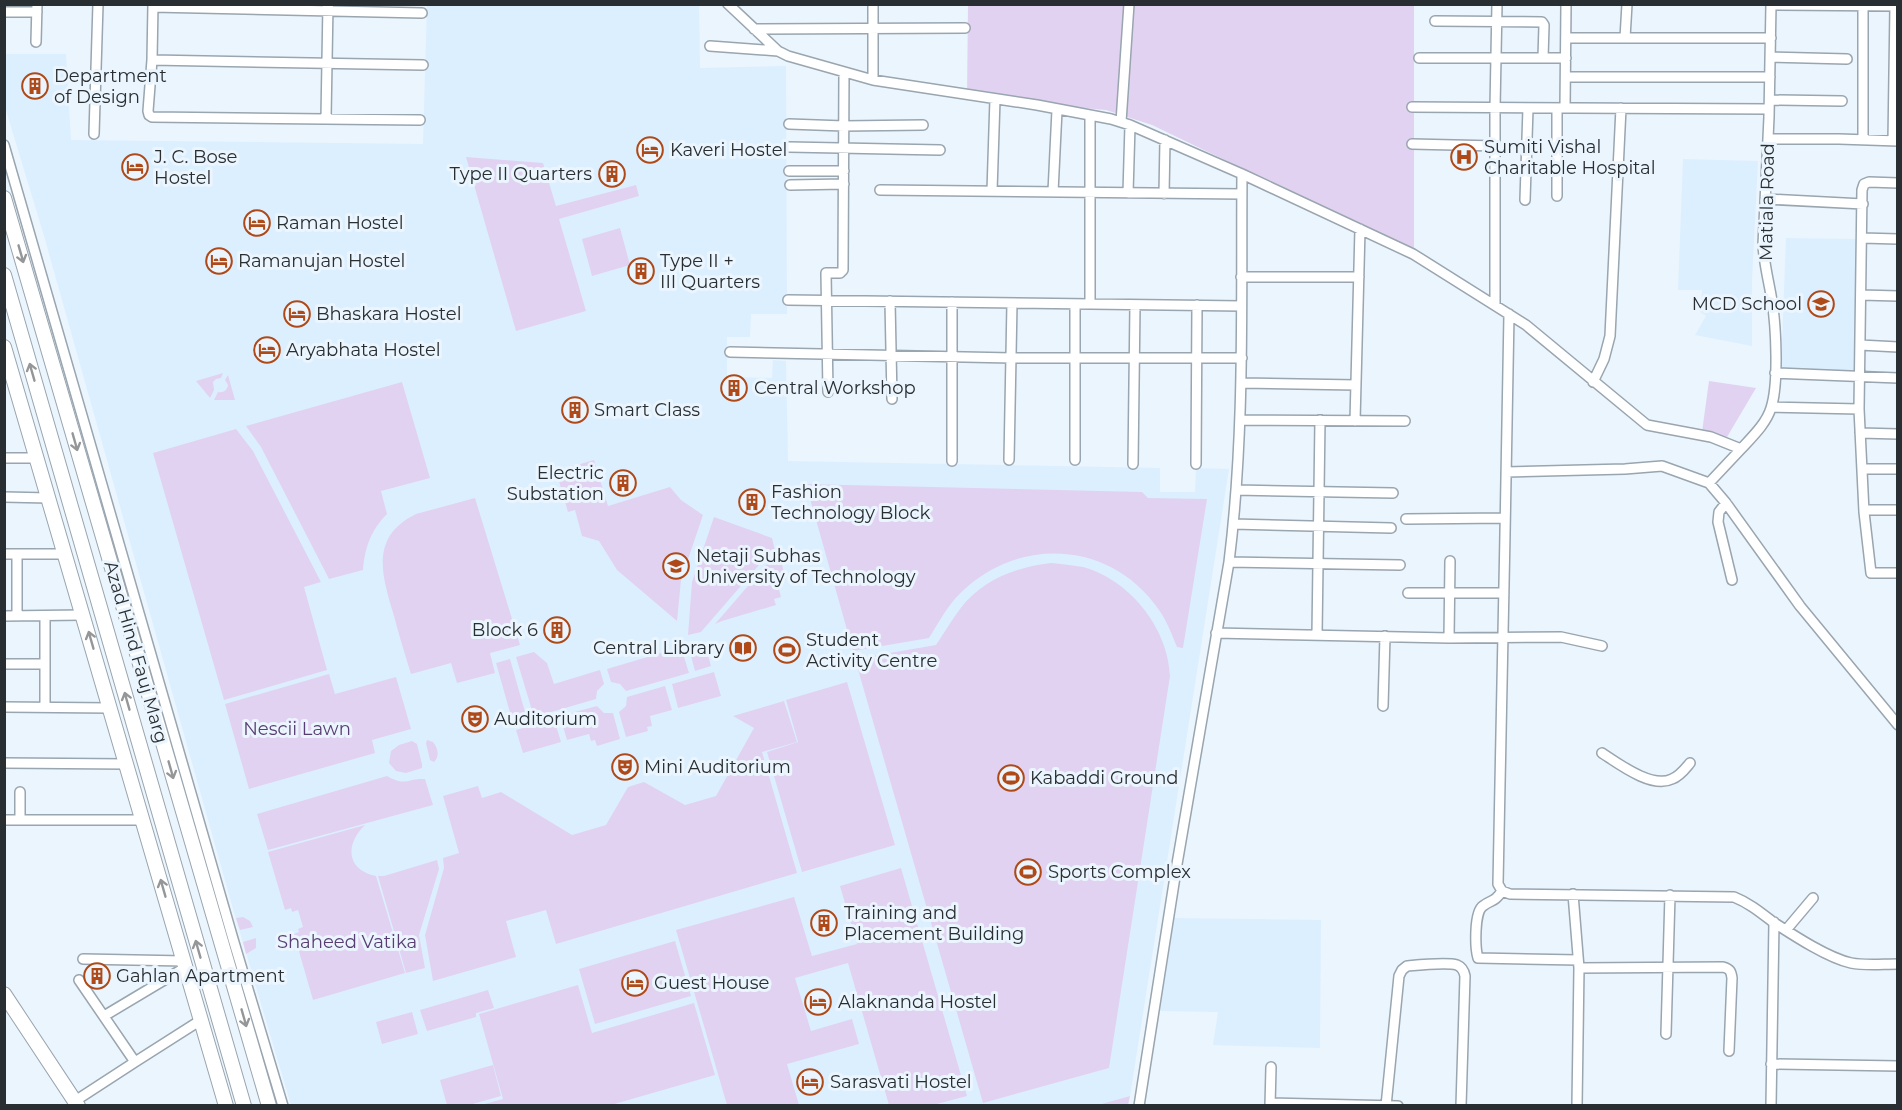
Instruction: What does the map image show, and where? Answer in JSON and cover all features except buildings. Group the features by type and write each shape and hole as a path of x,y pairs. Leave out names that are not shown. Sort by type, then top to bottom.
{"main road":[{"name":"Azad Hind Fauj Marg","path":"4,198 269,1106"},
{"name":"Azad Hind Fauj Marg","path":"4,275 244,1106"},
{"path":"4,347 226,1106"},
{"path":"53,514 72,509"},
{"path":"6,997 76,1103"}],"street":[{"path":"94,134 98,4"},
{"path":"728,4 778,51 788,56 873,80 1125,123 1165,140 1413,254 1526,325 1647,425 1711,437 1741,449"},
{"path":"873,4 873,80"},
{"path":"1128,193 1125,123 1129,4"},
{"path":"1495,305 1497,4"},
{"path":"1557,196 1561,108 1566,77 1566,4"},
{"path":"1624,38 1627,4"},
{"path":"1768,140 1895,141 1896,6 1771,5"},
{"name":"Matiala Road","path":"1771,5 1764,254 1776,336 1772,407"},
{"path":"420,120 152,117 148,111 153,6 328,8 422,13"},
{"path":"1863,6 1863,140"},
{"path":"4,12 37,8 36,42"},
{"path":"326,118 328,8"},
{"path":"1435,21 1542,22 1544,25 1543,58"},
{"path":"754,29 965,28"},
{"path":"1566,38 1771,38"},
{"path":"710,46 778,51"},
{"path":"1770,57 1847,59"},
{"path":"1419,58 1566,58"},
{"path":"152,60 423,65"},
{"path":"828,392 826,273 840,273 843,270 844,72"},
{"path":"1566,77 1770,77"},
{"path":"992,191 995,99"},
{"path":"1412,107 1621,108 1842,101"},
{"path":"1525,200 1528,108"},
{"path":"1593,382 1604,358 1610,336 1621,108"},
{"path":"1053,192 1057,110"},
{"path":"1090,116 1090,304"},
{"path":"789,124 923,125"},
{"path":"1164,194 1165,140"},
{"path":"1412,144 1496,146"},
{"path":"4,145 283,1106"},
{"path":"789,147 940,150"},
{"path":"789,171 844,171"},
{"path":"1139,1106 1215,633 1229,562 1240,420 1242,174"},
{"path":"1898,183 1866,182 1862,190 1859,409 1864,510 1871,573 1898,573"},
{"path":"790,185 844,184"},
{"path":"880,190 1242,194"},
{"path":"1766,199 1863,204"},
{"path":"1355,421 1360,229"},
{"path":"1862,238 1898,239"},
{"path":"1241,277 1359,277"},
{"path":"1861,295 1898,296"},
{"path":"788,300 1241,306"},
{"path":"890,302 892,399"},
{"path":"952,302 952,461"},
{"path":"1009,460 1012,303"},
{"path":"1075,460 1076,304"},
{"path":"1133,464 1135,304"},
{"path":"1196,464 1197,305"},
{"path":"1509,314 1498,884 1502,891 1510,894 1734,897 1749,903 1786,930 1832,957 1851,963 1898,964"},
{"path":"1860,345 1898,347"},
{"path":"730,352 1075,358 1242,358"},
{"path":"1775,373 1898,378"},
{"path":"1241,383 1356,385"},
{"path":"1709,483 1765,422 1772,407 1859,409"},
{"path":"1240,420 1405,421"},
{"path":"1317,635 1320,420"},
{"path":"1860,434 1898,434"},
{"path":"4,458 37,458"},
{"path":"1506,472 1615,470 1662,466 1709,483 1800,606 1898,725"},
{"path":"1862,469 1898,469"},
{"path":"1236,490 1393,493"},
{"path":"4,497 49,498"},
{"path":"1726,503 1719,512 1718,522 1732,580"},
{"path":"1864,510 1898,510"},
{"path":"1406,519 1505,518"},
{"path":"1233,524 1391,528"},
{"path":"4,554 65,554"},
{"path":"17,554 17,616"},
{"path":"1449,638 1450,561"},
{"path":"1229,562 1400,566"},
{"path":"1408,593 1504,593"},
{"path":"4,616 83,615"},
{"path":"45,616 45,707"},
{"path":"1215,633 1449,638 1561,637 1602,646"},
{"path":"1383,706 1385,636"},
{"path":"4,664 45,663"},
{"path":"4,707 110,708"},
{"path":"1602,753 1638,775 1660,781 1671,781 1690,763"},
{"path":"4,763 126,764"},
{"path":"20,792 20,820"},
{"path":"4,820 143,820"},
{"path":"1502,891 1496,900 1482,906 1477,914 1476,951 1478,958 1729,969 1732,978 1729,1051"},
{"path":"1573,894 1578,964 1577,1106"},
{"path":"1666,1034 1670,895"},
{"path":"1786,930 1812,898"},
{"path":"1771,1106 1774,922"},
{"path":"82,959 185,964"},
{"path":"104,1016 185,964"},
{"path":"1386,1105 1399,976 1402,969 1407,966 1457,965 1463,969 1465,976 1461,1106"},
{"path":"79,980 135,1062"},
{"path":"76,1103 201,1020"},
{"path":"1771,1064 1898,1066"},
{"path":"1271,1067 1270,1104 1398,1106"}],"shaded area":[{"name":"Netaji Subhas University of Technology","path":"427,5 699,5 700,68 786,66 787,314 751,314 750,337 727,337 727,377 772,378 773,360 786,361 788,461 1160,468 1160,492 1195,492 1196,468 1229,469 1130,1096 1098,1106 291,1105 235,916 44,236 5,107 4,54 66,54 71,140 423,144"},
{"path":"1683,159 1758,161 1752,281 1752,346 1695,335 1706,316 1700,312 1702,290 1678,290"},
{"name":"MCD School","path":"1786,238 1860,239 1857,374 1781,370"},
{"path":"1174,918 1321,920 1320,1048 1213,1045 1218,1012 1160,1011"}],"green space":[{"path":"968,5 1414,5 1414,251 1152,125 1106,110 967,98"},
{"path":"466,157 543,163 556,206 636,185 639,196 559,219 586,311 516,331"},
{"path":"620,228 630,265 592,276 582,239"},
{"path":"223,373 221,378 213,382 214,390 210,398 196,381"},
{"path":"228,375 235,400 214,400 218,392 224,392 227,388 225,380"},
{"path":"1709,381 1756,388 1727,437 1702,432"},
{"path":"402,382 430,478 381,491 387,514 370,539 363,570 329,579 261,447 246,426"},
{"path":"236,429 253,451 321,582 304,587 327,670 224,700 153,453"},
{"path":"594,460 608,506 670,487 681,500 703,515 681,580 677,621 617,570 599,541 582,536 575,510 568,512 556,471"},
{"path":"803,484 1142,492 1148,498 1207,499 1183,648 1177,647 1159,610 1140,588 1118,571 1094,560 1069,554 1042,554 1016,559 991,570 967,587 950,605 929,638 853,651 809,495"},
{"path":"475,498 520,645 490,653 495,673 457,683 451,663 411,674 383,572 385,546 391,534 401,523 416,514"},
{"path":"714,517 772,538 776,555 765,558 701,632 688,635 692,582"},
{"path":"781,561 786,580 777,582 781,597 774,599 776,605 715,624 767,564"},
{"name":"Sports Complex","path":"1051,563 1083,567 1100,573 1131,595 1154,624 1168,658 1170,676 1109,1068 983,1103 855,659 936,645 960,609 979,590 1013,572"},
{"path":"704,641 711,666 695,671 688,645"},
{"path":"681,647 689,673 626,691 620,684 611,682 607,669"},
{"path":"534,652 547,663 554,684 600,670 604,684 597,691 596,699 534,717 516,657"},
{"path":"510,659 527,719 513,723 496,663"},
{"path":"714,672 721,696 678,708 672,684"},
{"name":"Nescii Lawn","path":"329,674 335,694 396,677 411,729 372,740 375,753 249,789 225,704"},
{"path":"847,682 895,845 802,872 767,752 798,742 786,700"},
{"path":"665,686 672,710 650,716 652,726 647,727 648,731 626,737 619,712 626,706 627,697"},
{"path":"784,701 797,742 762,752 797,873 556,944 546,910 506,921 516,957 433,981 425,935 444,868 443,858 459,853 443,796 478,786 482,798 501,792 572,835 606,825 628,787 644,782 685,805 716,796 754,728 733,716"},
{"path":"597,706 604,713 613,713 620,739 597,746 595,740 591,741 589,734 567,740 560,716"},
{"path":"554,719 561,742 523,753 516,730"},
{"path":"427,740 433,742 437,749 438,755 434,762 430,760"},
{"path":"412,741 417,744 422,768 406,773 396,771 389,763 391,751 399,745"},
{"name":"Nescii Lawn","path":"387,776 403,782 425,779 433,805 268,850 257,814"},
{"name":"Shaheed Vatika","path":"365,825 354,840 352,855 359,868 376,876 405,973 313,1000 294,934 303,927 298,910 292,912 291,908 285,910 268,852"},
{"path":"437,860 439,869 419,935 425,968 406,973 378,876"},
{"path":"901,868 967,1096 933,1105 889,1105 848,963 795,978 811,1031 852,1019 859,1044 787,1064 799,1105 727,1105 676,930 794,897 812,956 857,944 840,886"},
{"path":"243,917 250,921 253,927 240,930 236,918"},
{"path":"256,938 256,948 246,954 243,942"},
{"path":"675,941 691,996 595,1024 579,969"},
{"path":"578,985 592,1033 694,1003 715,1075 611,1105 481,1105 503,1099 479,1014"},
{"path":"488,990 494,1008 476,1013 476,1017 427,1031 420,1010"},
{"path":"412,1012 418,1034 382,1044 376,1022"},
{"path":"493,1065 501,1096 469,1105 447,1105 440,1080"},
{"path":"1130,1096 1128,1105 1098,1105"}],"place":[{"name":"Department of Design","path":"35,86"},
{"name":"Kaveri Hostel","path":"650,150"},
{"name":"Sumiti Vishal Charitable Hospital","path":"1464,157"},
{"name":"J. C. Bose Hostel","path":"135,167"},
{"name":"Type II Quarters","path":"612,174"},
{"name":"Raman Hostel","path":"257,223"},
{"name":"Ramanujan Hostel","path":"219,261"},
{"name":"Type II + III Quarters","path":"641,271"},
{"name":"MCD School","path":"1821,304"},
{"name":"Bhaskara Hostel","path":"297,314"},
{"name":"Aryabhata Hostel","path":"267,350"},
{"name":"Central Workshop","path":"734,388"},
{"name":"Smart Class","path":"575,410"},
{"name":"Electric Substation","path":"623,483"},
{"name":"Fashion Technology Block","path":"752,502"},
{"name":"Netaji Subhas University of Technology","path":"676,566"},
{"name":"Block 6","path":"557,630"},
{"name":"Central Library","path":"743,648"},
{"name":"Student Activity Centre","path":"787,650"},
{"name":"Auditorium","path":"475,719"},
{"name":"Mini Auditorium","path":"625,767"},
{"name":"Kabaddi Ground","path":"1011,778"},
{"name":"Sports Complex","path":"1028,872"},
{"name":"Training and Placement Building","path":"824,923"},
{"name":"Gahlan Apartment","path":"97,976"},
{"name":"Guest House","path":"635,983"},
{"name":"Alaknanda Hostel","path":"818,1002"},
{"name":"Sarasvati Hostel","path":"810,1082"}]}
